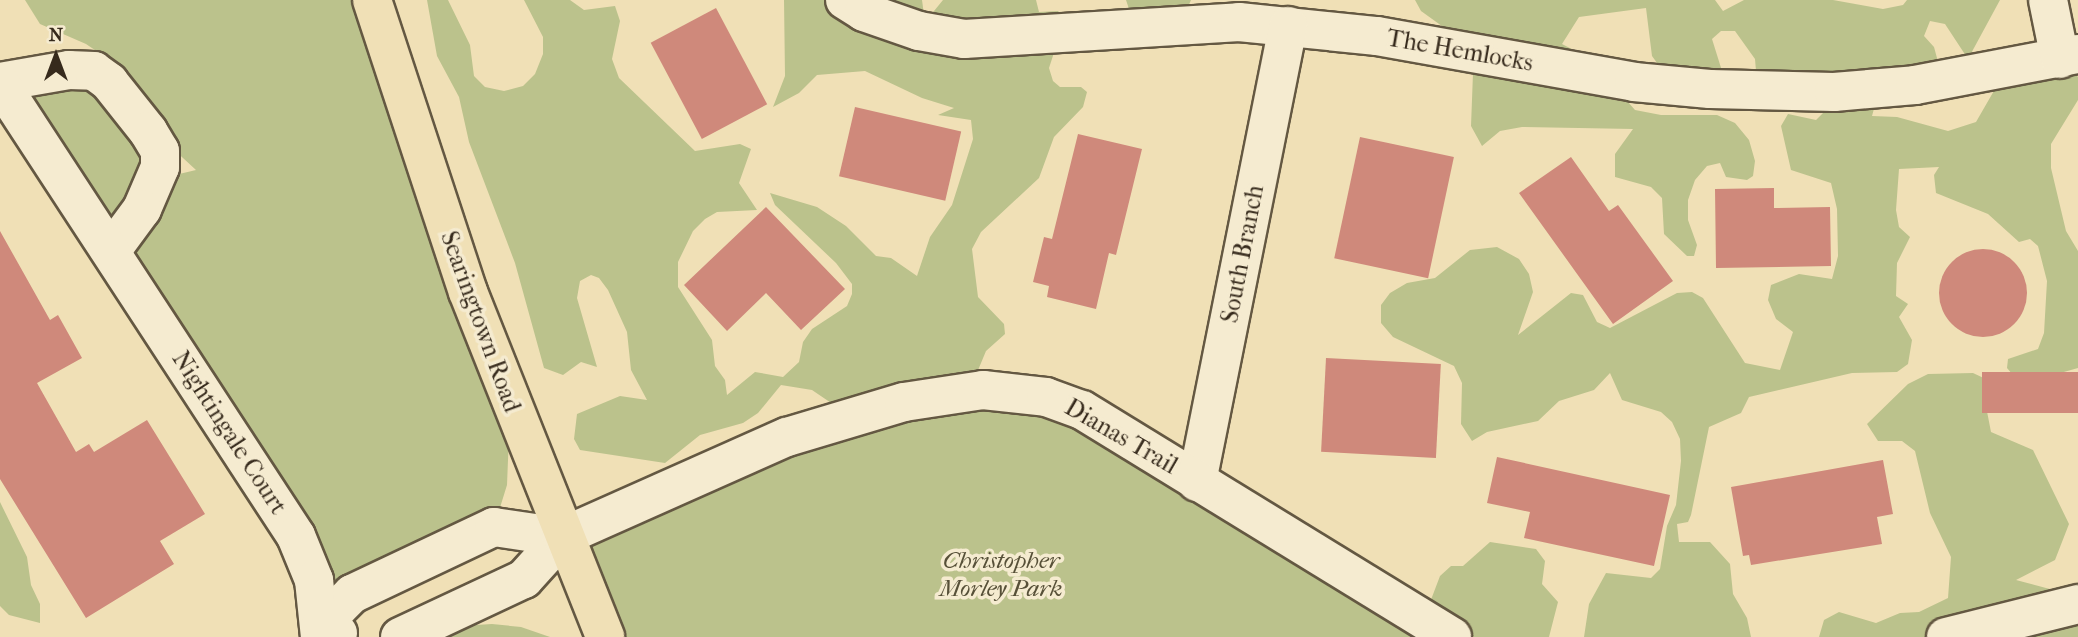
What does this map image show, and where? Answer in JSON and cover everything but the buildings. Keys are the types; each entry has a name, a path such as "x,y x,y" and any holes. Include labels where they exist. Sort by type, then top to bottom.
{"main road":[{"name":"Searingtown Road","path":"372,0 468,292 562,537 605,637"}],"street":[{"name":"The Hemlocks","path":"845,0 864,12 919,31 964,39 1203,23 1288,26 1377,36 1634,82 1710,89 1834,92 1915,85 2069,57"},
{"path":"2048,0 2069,57"},
{"name":"South Branch","path":"1197,482 1288,26"},
{"name":"Nightingale Court","path":"111,251 142,209 160,167 160,151 148,131 109,82 94,71 69,69 0,83 296,536 314,580 329,633"},
{"name":"Dianas Trail","path":"562,537 825,424 904,402 983,390 1046,397 1082,410 1452,637"},
{"path":"329,633 370,583 494,527 562,537"},
{"path":"400,637 524,579 562,537"},
{"path":"1946,637 2078,604"}],"green space":[{"path":"25,0 372,0 509,435 507,485 494,527 321,625 134,258 135,247 175,175 196,170 170,146 126,71 86,44 40,24"},
{"name":"Christopher Morley Park","path":"427,0 448,0 470,45 474,76 485,87 504,91 523,86 535,74 543,54 543,37 524,0 570,0 584,10 615,6 620,21 612,59 619,78 695,151 740,144 751,149 739,183 757,210 717,212 705,219 693,231 678,262 678,287 712,340 715,366 725,380 727,395 755,372 783,377 799,362 803,342 812,329 847,306 852,294 852,284 836,263 775,205 770,193 817,207 846,226 876,256 891,258 917,276 930,237 952,205 973,139 971,120 938,115 954,108 922,98 865,71 817,75 799,93 773,107 785,76 784,0 922,0 925,22 943,0 1036,0 1039,12 1058,11 1065,19 1049,68 1053,81 1060,87 1081,87 1087,92 1083,107 1054,137 1039,178 981,232 972,249 978,297 1004,324 1005,334 986,351 976,375 1429,605 1440,576 1451,566 1463,566 1490,542 1536,549 1545,561 1542,584 1558,602 1549,637 605,637 562,537 843,411 812,390 781,385 758,413 743,423 700,435 665,463 580,450 574,439 577,414 620,396 647,400 631,370 627,332 608,290 599,278 591,275 580,281 577,298 597,367 581,362 563,375 544,368 515,263 469,142 459,97 437,56"},
{"path":"1126,0 1191,0 1187,9 1161,19 1129,9"},
{"path":"1415,0 1715,0 1723,11 1744,0 1833,0 1883,9 1903,5 1907,0 2000,0 1968,59 1945,24 1930,21 1924,36 1934,47 1940,69 1875,105 1872,116 1897,117 1948,131 1976,122 1995,89 2068,66 2078,77 2078,100 2051,144 2051,168 2066,231 2078,251 2078,368 2046,377 2013,375 2007,368 2008,359 2038,349 2044,333 2047,281 2038,246 2030,239 2019,242 1988,214 1936,193 1934,175 1939,167 1899,169 1896,210 1899,227 1910,237 1897,263 1896,296 1908,304 1899,317 1912,340 1908,364 1897,372 1852,373 1749,397 1741,413 1709,427 1691,515 1688,522 1677,524 1679,542 1710,542 1730,564 1733,594 1747,618 1751,637 1584,637 1589,604 1606,573 1651,578 1660,569 1667,526 1676,505 1681,461 1680,439 1672,422 1661,412 1622,400 1610,373 1594,390 1559,401 1538,421 1487,432 1472,441 1461,424 1462,383 1454,366 1393,337 1381,323 1381,305 1390,293 1407,283 1435,278 1470,250 1497,247 1519,259 1529,274 1533,292 1518,335 1571,293 1583,295 1597,322 1610,328 1677,293 1692,292 1703,298 1745,363 1780,370 1793,332 1776,319 1768,300 1771,285 1799,274 1832,279 1838,256 1837,209 1831,183 1791,170 1781,126 1788,114 1816,120 1826,110 1756,71 1755,59 1735,31 1721,31 1712,39 1722,71 1673,85 1652,56 1646,8 1579,17 1562,44 1589,58 1635,110 1661,115 1717,115 1735,123 1749,140 1755,161 1753,176 1747,180 1726,177 1720,163 1707,166 1695,180 1688,200 1688,220 1697,245 1694,256 1687,256 1664,234 1662,198 1651,187 1615,177 1615,154 1633,129 1522,127 1500,131 1482,146 1471,126 1473,73 1468,55 1453,34 1421,11"},
{"path":"88,78 152,158 110,241 13,88"},
{"path":"1973,373 1990,381 1984,396 1991,432 2033,450 2069,524 2055,560 2016,580 2061,592 2078,603 2078,637 1819,637 1824,620 1839,612 1876,623 1900,613 1919,612 1948,598 1951,557 1930,513 1915,451 1902,441 1878,441 1867,424 1908,384 1928,374"},
{"path":"0,502 27,557 31,585 40,604 40,623 9,615 0,606"},
{"path":"492,624 521,627 550,637 424,637 460,626"}]}
